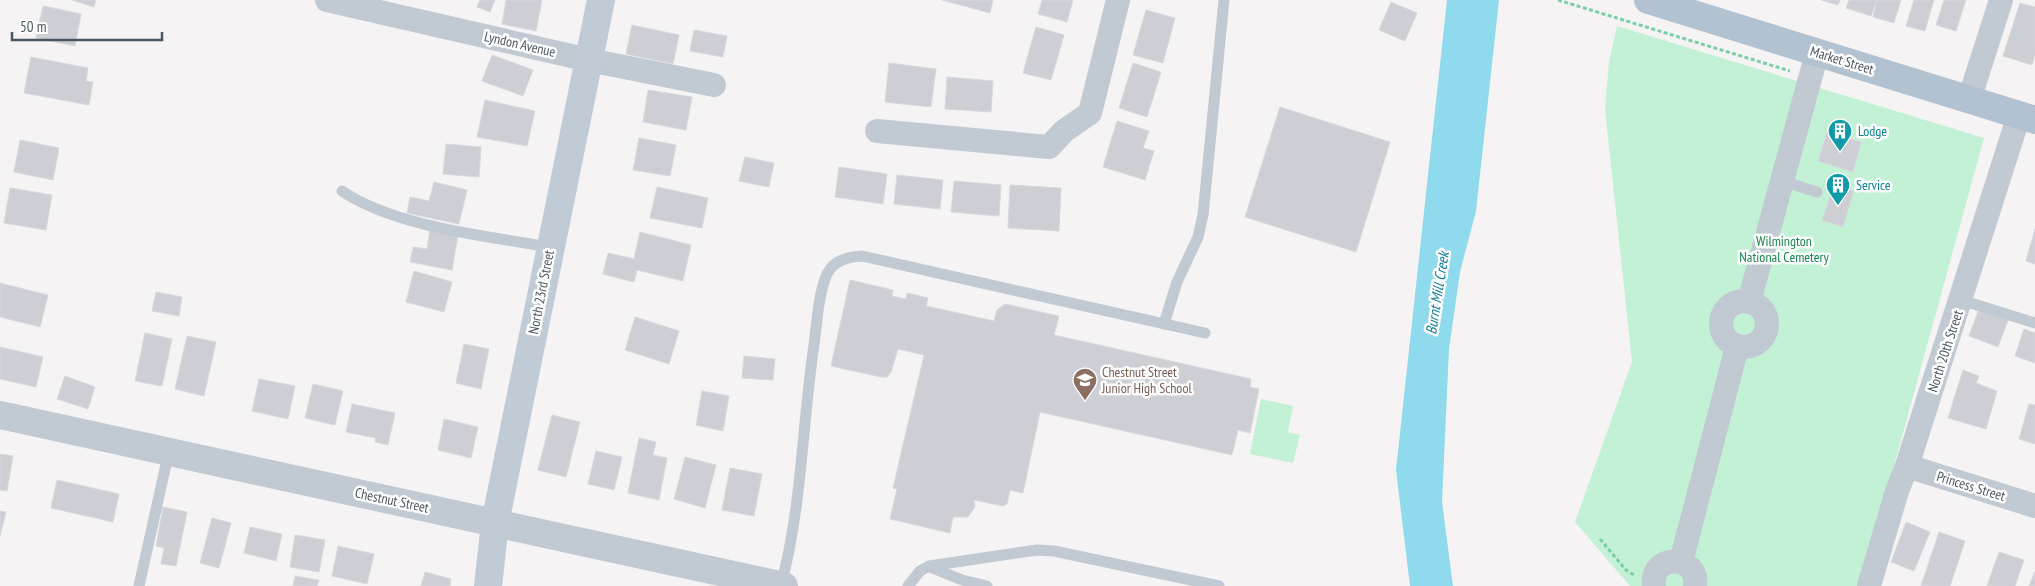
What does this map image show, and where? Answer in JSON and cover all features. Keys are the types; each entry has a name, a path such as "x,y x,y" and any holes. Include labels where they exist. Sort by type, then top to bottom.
{"main road":[{"name":"North 23rd Street","path":"488,586 495,523 601,0"},
{"name":"Market Street","path":"1648,0 2027,118"}],"street":[{"name":"Lyndon Avenue","path":"327,0 394,8 589,60 714,85"},
{"path":"877,132 1049,147 1064,131 1090,114 1118,0"},
{"path":"1968,100 2000,0"},
{"path":"1749,302 1817,53"},
{"name":"North 20th Street","path":"1869,586 1897,491 1908,466 1961,300 2027,118"},
{"path":"1749,302 1762,310 1767,323 1766,330 1758,343 1745,348 1738,347 1724,338 1720,322 1722,314 1734,303 1749,302"},
{"path":"1681,562 1738,347"},
{"name":"Chestnut Street","path":"0,415 783,586"},
{"name":"Princess Street","path":"1908,466 2035,506"},
{"path":"1654,584 1654,576 1661,565 1674,561 1681,562 1692,569 1695,575 1695,586"}],"lane":[{"path":"1164,324 1178,282 1198,237 1203,214 1224,0"},
{"path":"1782,181 1817,192"},
{"path":"342,191 364,204 433,226 550,247"},
{"path":"783,586 790,551 812,362 823,286 828,273 836,263 848,257 862,256 1205,333"},
{"path":"1961,300 2035,324"},
{"path":"139,586 169,451"},
{"path":"908,586 920,571 929,566 1037,550 1054,551 1219,586"},
{"path":"929,566 962,580 987,586"}],"path":[{"path":"1600,539 1626,570 1654,584"}],"green space":[{"name":"Wilmington National Cemetery","path":"1617,26 1984,138 1861,586 1630,586 1575,522 1632,362 1605,109 1609,62"},
{"path":"1261,399 1293,406 1288,432 1300,435 1293,463 1250,454"}],"water":[{"name":"Burnt Mill Creek","path":"1447,0 1499,0 1476,211 1460,272 1449,349 1442,502 1453,586 1410,586 1396,470"}],"building":[{"path":"72,0 96,0 94,7"},
{"path":"480,0 495,0 490,12 477,7"},
{"path":"506,0 542,0 536,31 502,24"},
{"path":"942,0 993,0 990,13"},
{"path":"1042,0 1073,0 1067,22 1038,14"},
{"path":"1821,0 1840,0 1838,5"},
{"path":"1849,0 1877,0 1871,16 1846,8"},
{"path":"1877,0 1901,0 1894,23 1873,17"},
{"path":"1914,0 1934,0 1925,31 1906,26"},
{"path":"1944,0 1966,0 1956,31 1936,25"},
{"path":"1391,2 1417,13 1405,41 1379,30"},
{"path":"2020,3 2035,7 2035,55 2032,65 2003,56"},
{"path":"43,6 81,14 75,46 36,38"},
{"path":"1146,10 1175,18 1163,63 1133,55"},
{"path":"632,25 679,35 673,64 626,54"},
{"path":"1036,27 1064,35 1051,80 1023,73"},
{"path":"694,30 727,36 723,57 690,51"},
{"path":"492,55 533,70 523,96 482,81"},
{"path":"31,57 88,68 86,81 93,82 89,105 24,93"},
{"path":"889,63 936,69 931,107 885,102"},
{"path":"1133,63 1161,72 1147,117 1119,108"},
{"path":"947,77 993,81 991,112 945,109"},
{"path":"648,90 692,97 686,130 643,122"},
{"path":"485,100 535,111 527,146 477,137"},
{"path":"1280,107 1390,142 1356,252 1245,217"},
{"path":"1117,121 1149,131 1143,148 1154,151 1145,180 1103,167"},
{"name":"Lodge","path":"1827,132 1861,142 1853,172 1818,161"},
{"path":"639,138 676,145 670,176 633,170"},
{"path":"20,140 59,148 53,180 14,172"},
{"path":"446,144 481,147 479,177 443,174"},
{"path":"745,157 774,163 769,187 739,181"},
{"path":"839,167 887,174 883,204 835,197"},
{"path":"897,175 943,180 940,209 894,204"},
{"path":"954,181 1001,185 999,216 951,212"},
{"path":"434,182 467,190 459,224 407,213 410,197 429,201"},
{"path":"1010,185 1061,188 1059,231 1008,228"},
{"name":"Service","path":"1834,185 1854,191 1843,227 1822,220"},
{"path":"657,187 708,198 702,228 650,218"},
{"path":"10,188 52,195 46,230 4,223"},
{"path":"2035,229 2035,264 2026,261"},
{"path":"430,230 458,235 452,270 410,262 413,247 427,249"},
{"path":"640,232 691,245 683,281 637,270 634,282 603,274 608,253 634,259"},
{"path":"414,271 452,282 444,312 406,302"},
{"name":"Chestnut Street Junior High School","path":"850,280 893,290 892,296 906,299 907,293 928,298 926,306 994,321 997,310 1005,304 1059,316 1054,335 1251,379 1250,387 1259,389 1250,433 1238,430 1232,455 1040,412 1023,493 1010,490 1007,504 1003,506 974,500 975,507 968,517 953,517 950,533 890,519 897,489 893,488 924,355 898,349 891,372 887,377 831,366"},
{"path":"0,283 48,295 40,327 0,317"},
{"path":"156,292 182,297 179,316 152,311"},
{"path":"1979,309 2008,320 1998,347 1969,336"},
{"path":"635,317 679,331 669,364 625,350"},
{"path":"2024,329 2035,333 2035,363 2015,356"},
{"path":"145,333 172,339 162,386 135,381"},
{"path":"187,336 216,342 204,396 175,389"},
{"path":"464,344 489,349 481,389 456,383"},
{"path":"0,347 43,357 36,387 0,379"},
{"path":"744,356 775,359 773,380 742,378"},
{"path":"1963,370 1979,376 1976,383 1997,391 1986,429 1948,418"},
{"path":"65,376 95,387 88,409 57,399"},
{"path":"259,379 295,386 288,419 252,411"},
{"path":"313,384 343,391 335,425 305,418"},
{"path":"702,391 729,396 723,431 696,425"},
{"path":"352,404 395,413 388,445 375,442 376,438 346,432"},
{"path":"2029,404 2035,405 2035,444 2019,439"},
{"path":"552,415 580,422 566,477 538,470"},
{"path":"444,419 478,427 471,458 438,450"},
{"path":"639,438 656,442 653,455 667,458 659,500 628,493"},
{"path":"596,451 622,457 614,490 588,484"},
{"path":"0,454 13,456 7,491 0,490"},
{"path":"685,457 716,465 705,508 674,499"},
{"path":"730,468 762,474 754,516 722,510"},
{"path":"57,480 119,494 113,522 51,508"},
{"path":"163,507 187,512 176,566 161,564 164,548 156,546"},
{"path":"0,511 6,512 0,536"},
{"path":"212,518 231,523 219,568 200,563"},
{"path":"1906,522 1930,532 1914,571 1891,562"},
{"path":"250,527 282,534 276,561 244,553"},
{"path":"1939,532 1965,541 1950,586 1921,586"},
{"path":"295,535 325,540 319,572 290,567"},
{"path":"338,546 374,554 367,584 332,576"},
{"path":"1999,552 2024,560 2015,586 1987,586"},
{"path":"2035,571 2035,586 2029,586"},
{"path":"425,572 451,579 450,586 421,586"},
{"path":"295,576 319,580 317,586 293,586"}],"place":[{"name":"Lodge","path":"1840,152"},
{"name":"Service","path":"1838,206"},
{"name":"Chestnut Street Junior High School","path":"1085,401"}]}
